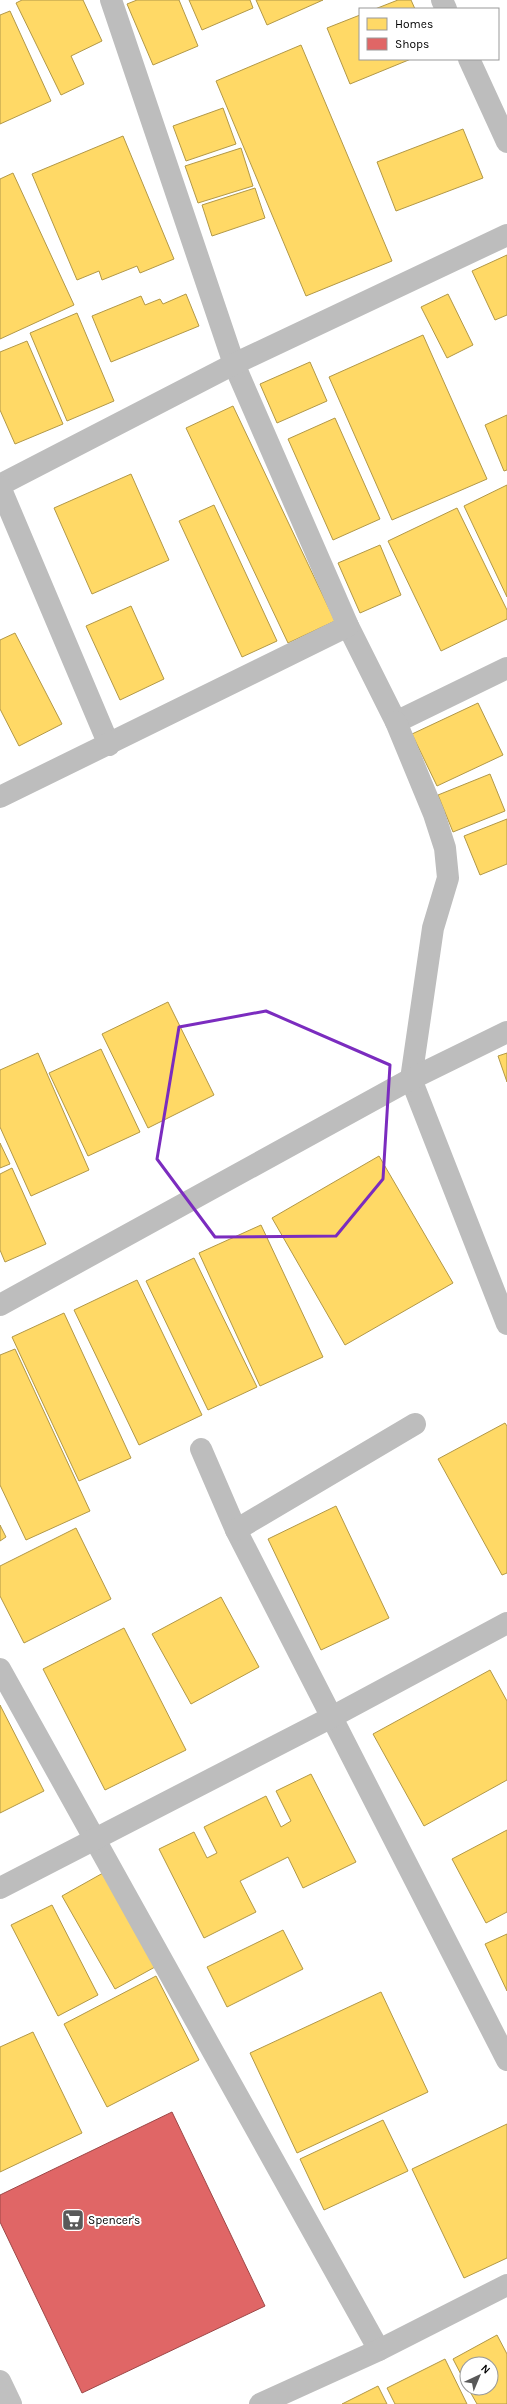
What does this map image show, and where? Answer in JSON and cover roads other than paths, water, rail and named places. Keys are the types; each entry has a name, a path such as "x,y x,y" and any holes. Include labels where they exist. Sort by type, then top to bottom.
{"street":[{"path":"110,0 234,364 348,626 396,722 437,821 446,848 448,878 433,928 411,1079 507,1324"},
{"path":"469,60 507,142"},
{"path":"109,745 0,486 234,364 507,235"},
{"path":"0,797 109,745 348,626"},
{"path":"396,722 507,668"},
{"path":"0,1305 411,1079 507,1032"},
{"path":"236,1530 415,1424"},
{"path":"201,1449 236,1530 330,1718 507,2060"},
{"path":"0,1888 330,1718 507,1623"},
{"path":"0,1669 93,1839 379,2350"},
{"path":"260,2404 379,2350 507,2285"},
{"path":"0,2381 11,2404"}],"place":[{"name":"Spencer's","path":"73,2220"}]}
